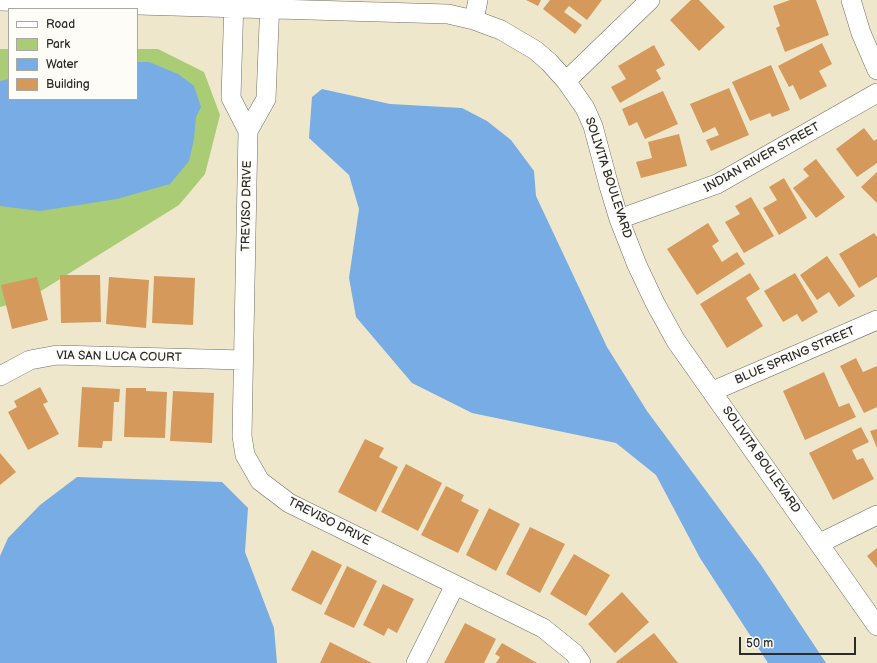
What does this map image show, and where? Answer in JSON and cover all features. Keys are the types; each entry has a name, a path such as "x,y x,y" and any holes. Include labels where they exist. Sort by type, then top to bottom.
{"street":[{"path":"474,20 478,0"},
{"path":"566,81 650,0"},
{"path":"851,0 861,33 877,70"},
{"name":"SOLIVITA BOULEVARD","path":"0,1 270,4 448,14 474,20 502,30 518,39 549,62 566,81 585,108 593,126 619,219 655,303 676,341 820,543 877,626"},
{"name":"TREVISO DRIVE","path":"234,4 231,98 248,131"},
{"name":"TREVISO DRIVE","path":"270,4 266,99 248,131 242,436 245,455 260,480 288,503 543,628 574,653 581,663"},
{"name":"INDIAN RIVER STREET","path":"619,219 717,184 877,93"},
{"name":"BLUE SPRING STREET","path":"713,392 877,320"},
{"name":"VIA SAN LUCA COURT","path":"0,376 30,360 57,355 243,360"},
{"path":"820,543 877,515"},
{"path":"416,663 455,585"}],"green space":[{"path":"0,49 8,49 8,100 138,100 138,49 158,49 204,72 220,115 205,174 179,205 28,299 0,307"}],"water":[{"path":"138,62 149,62 178,74 194,86 201,107 196,117 194,139 189,161 170,184 117,199 40,211 0,206 0,81 8,79 8,100 138,100"},
{"path":"322,89 390,104 462,108 487,121 511,140 534,171 536,196 607,347 647,411 761,565 826,663 768,663 700,558 656,475 616,443 472,413 412,383 356,317 349,278 359,209 349,175 309,138 312,97"},
{"path":"77,477 222,482 248,508 245,552 274,628 277,663 0,663 0,556 8,538 40,505"}],"building":[{"path":"526,0 541,0 538,6"},
{"path":"550,0 602,0 587,20 569,6 564,12 582,25 575,34 543,9"},
{"path":"691,0 699,0 725,27 699,51 670,20"},
{"path":"790,0 816,0 829,35 785,52 776,28 780,26 773,6"},
{"path":"822,43 832,64 819,71 827,86 800,100 793,85 789,87 778,66"},
{"path":"654,45 665,65 656,70 661,79 620,103 611,87 626,79 618,66"},
{"path":"771,65 790,110 772,117 770,113 750,121 732,82"},
{"path":"729,88 749,135 711,151 706,140 719,135 715,127 703,133 690,104"},
{"path":"663,91 678,124 645,139 637,122 629,126 622,109"},
{"path":"864,128 874,141 877,139 877,163 857,177 836,149"},
{"path":"679,134 687,166 641,178 636,162 652,158 648,142"},
{"path":"816,159 845,197 816,218 793,188 809,176 803,169"},
{"path":"877,172 877,203 861,187"},
{"path":"784,178 807,218 779,235 763,208 777,200 769,187"},
{"path":"751,197 774,236 744,253 725,222 740,214 735,206"},
{"path":"708,223 719,241 712,246 722,262 737,252 745,264 697,295 667,249"},
{"path":"874,233 877,237 877,277 859,288 839,254"},
{"path":"827,256 855,296 839,307 829,292 817,300 800,275"},
{"path":"750,273 760,289 746,298 763,326 727,348 700,304"},
{"path":"795,273 818,312 802,322 797,314 783,322 764,291"},
{"path":"60,275 100,275 101,322 61,323"},
{"path":"154,276 195,278 193,325 152,323"},
{"path":"37,277 48,320 12,329 1,285"},
{"path":"109,277 149,280 146,328 106,324"},
{"path":"856,358 863,372 877,366 877,407 864,413 840,366"},
{"path":"824,372 839,407 849,403 856,417 805,440 783,391"},
{"path":"40,387 48,402 43,404 59,434 28,450 8,412 17,407 14,401"},
{"path":"82,387 120,389 119,402 114,402 112,441 103,441 102,448 78,447"},
{"path":"126,388 146,388 146,391 167,392 165,438 124,437"},
{"path":"173,391 214,393 212,443 170,441"},
{"path":"861,427 869,442 852,450 857,460 863,458 874,479 833,500 809,453"},
{"path":"877,429 877,448 870,431"},
{"path":"365,439 384,448 379,457 398,467 376,512 338,492"},
{"path":"0,453 16,472 0,485"},
{"path":"406,464 442,483 418,531 381,512"},
{"path":"446,486 464,495 461,501 479,510 458,553 421,535"},
{"path":"489,508 520,524 496,571 466,555"},
{"path":"530,527 565,544 540,593 506,574"},
{"path":"877,548 877,568 867,556"},
{"path":"312,550 342,565 321,605 291,590"},
{"path":"574,554 610,575 586,616 550,594"},
{"path":"347,566 377,581 354,628 324,614"},
{"path":"383,584 414,599 397,633 388,628 384,636 363,625"},
{"path":"622,592 649,622 615,653 588,624"},
{"path":"465,623 496,639 484,663 444,663"},
{"path":"654,633 678,663 616,662"},
{"path":"330,642 372,663 320,663"},
{"path":"502,643 537,663 496,663 500,657 495,654"}]}
